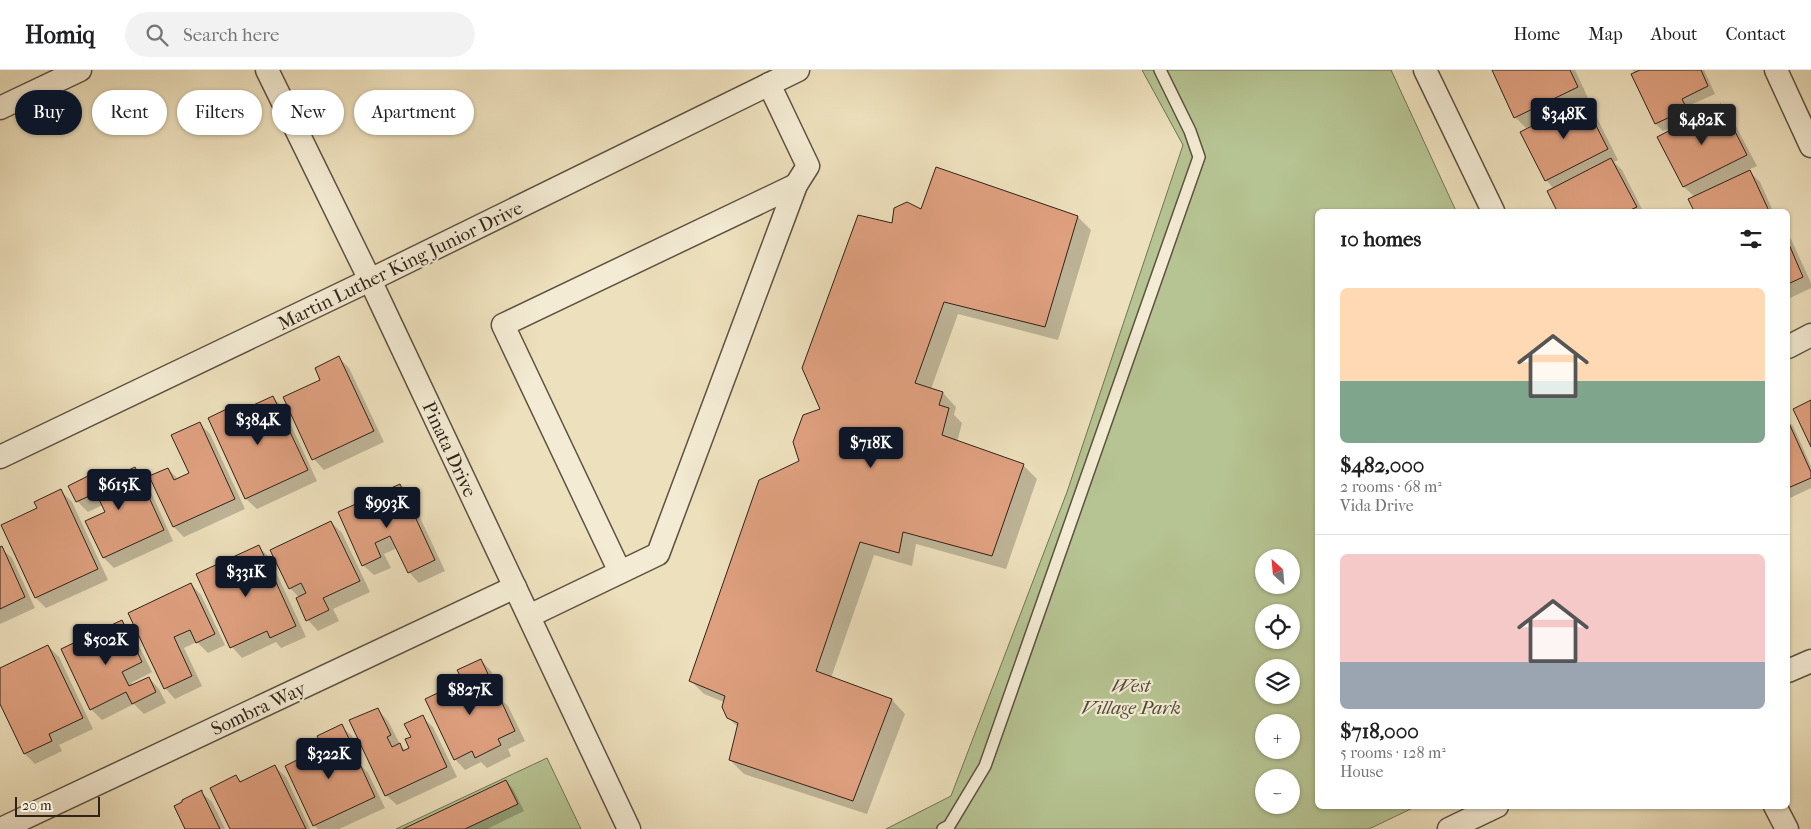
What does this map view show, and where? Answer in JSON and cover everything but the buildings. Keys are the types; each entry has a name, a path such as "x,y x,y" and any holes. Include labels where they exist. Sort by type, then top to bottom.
{"street":[{"path":"0,108 80,70"},
{"name":"Pinata Drive","path":"267,70 370,280 629,829"},
{"name":"Martin Luther King Junior Drive","path":"0,457 370,280 798,70"},
{"path":"1425,70 1492,209"},
{"path":"1776,70 1811,146"},
{"path":"529,616 658,554 796,185 808,166 769,84"},
{"path":"620,572 503,326 796,185"},
{"path":"1790,346 1811,335"},
{"name":"Sombra Way","path":"2,829 515,587"},
{"path":"1790,670 1811,660"},
{"path":"1448,829 1491,809"},
{"path":"1777,809 1787,829"}],"lane":[{"path":"943,829 949,826 985,766 1199,157 1190,131 1160,70"}],"green space":[{"name":"West Village Park","path":"1142,70 1391,70 1455,209 1315,209 1315,809 1411,809 1369,829 886,829 951,796 1067,492 1183,145"},
{"path":"547,758 581,829 396,829"}]}
